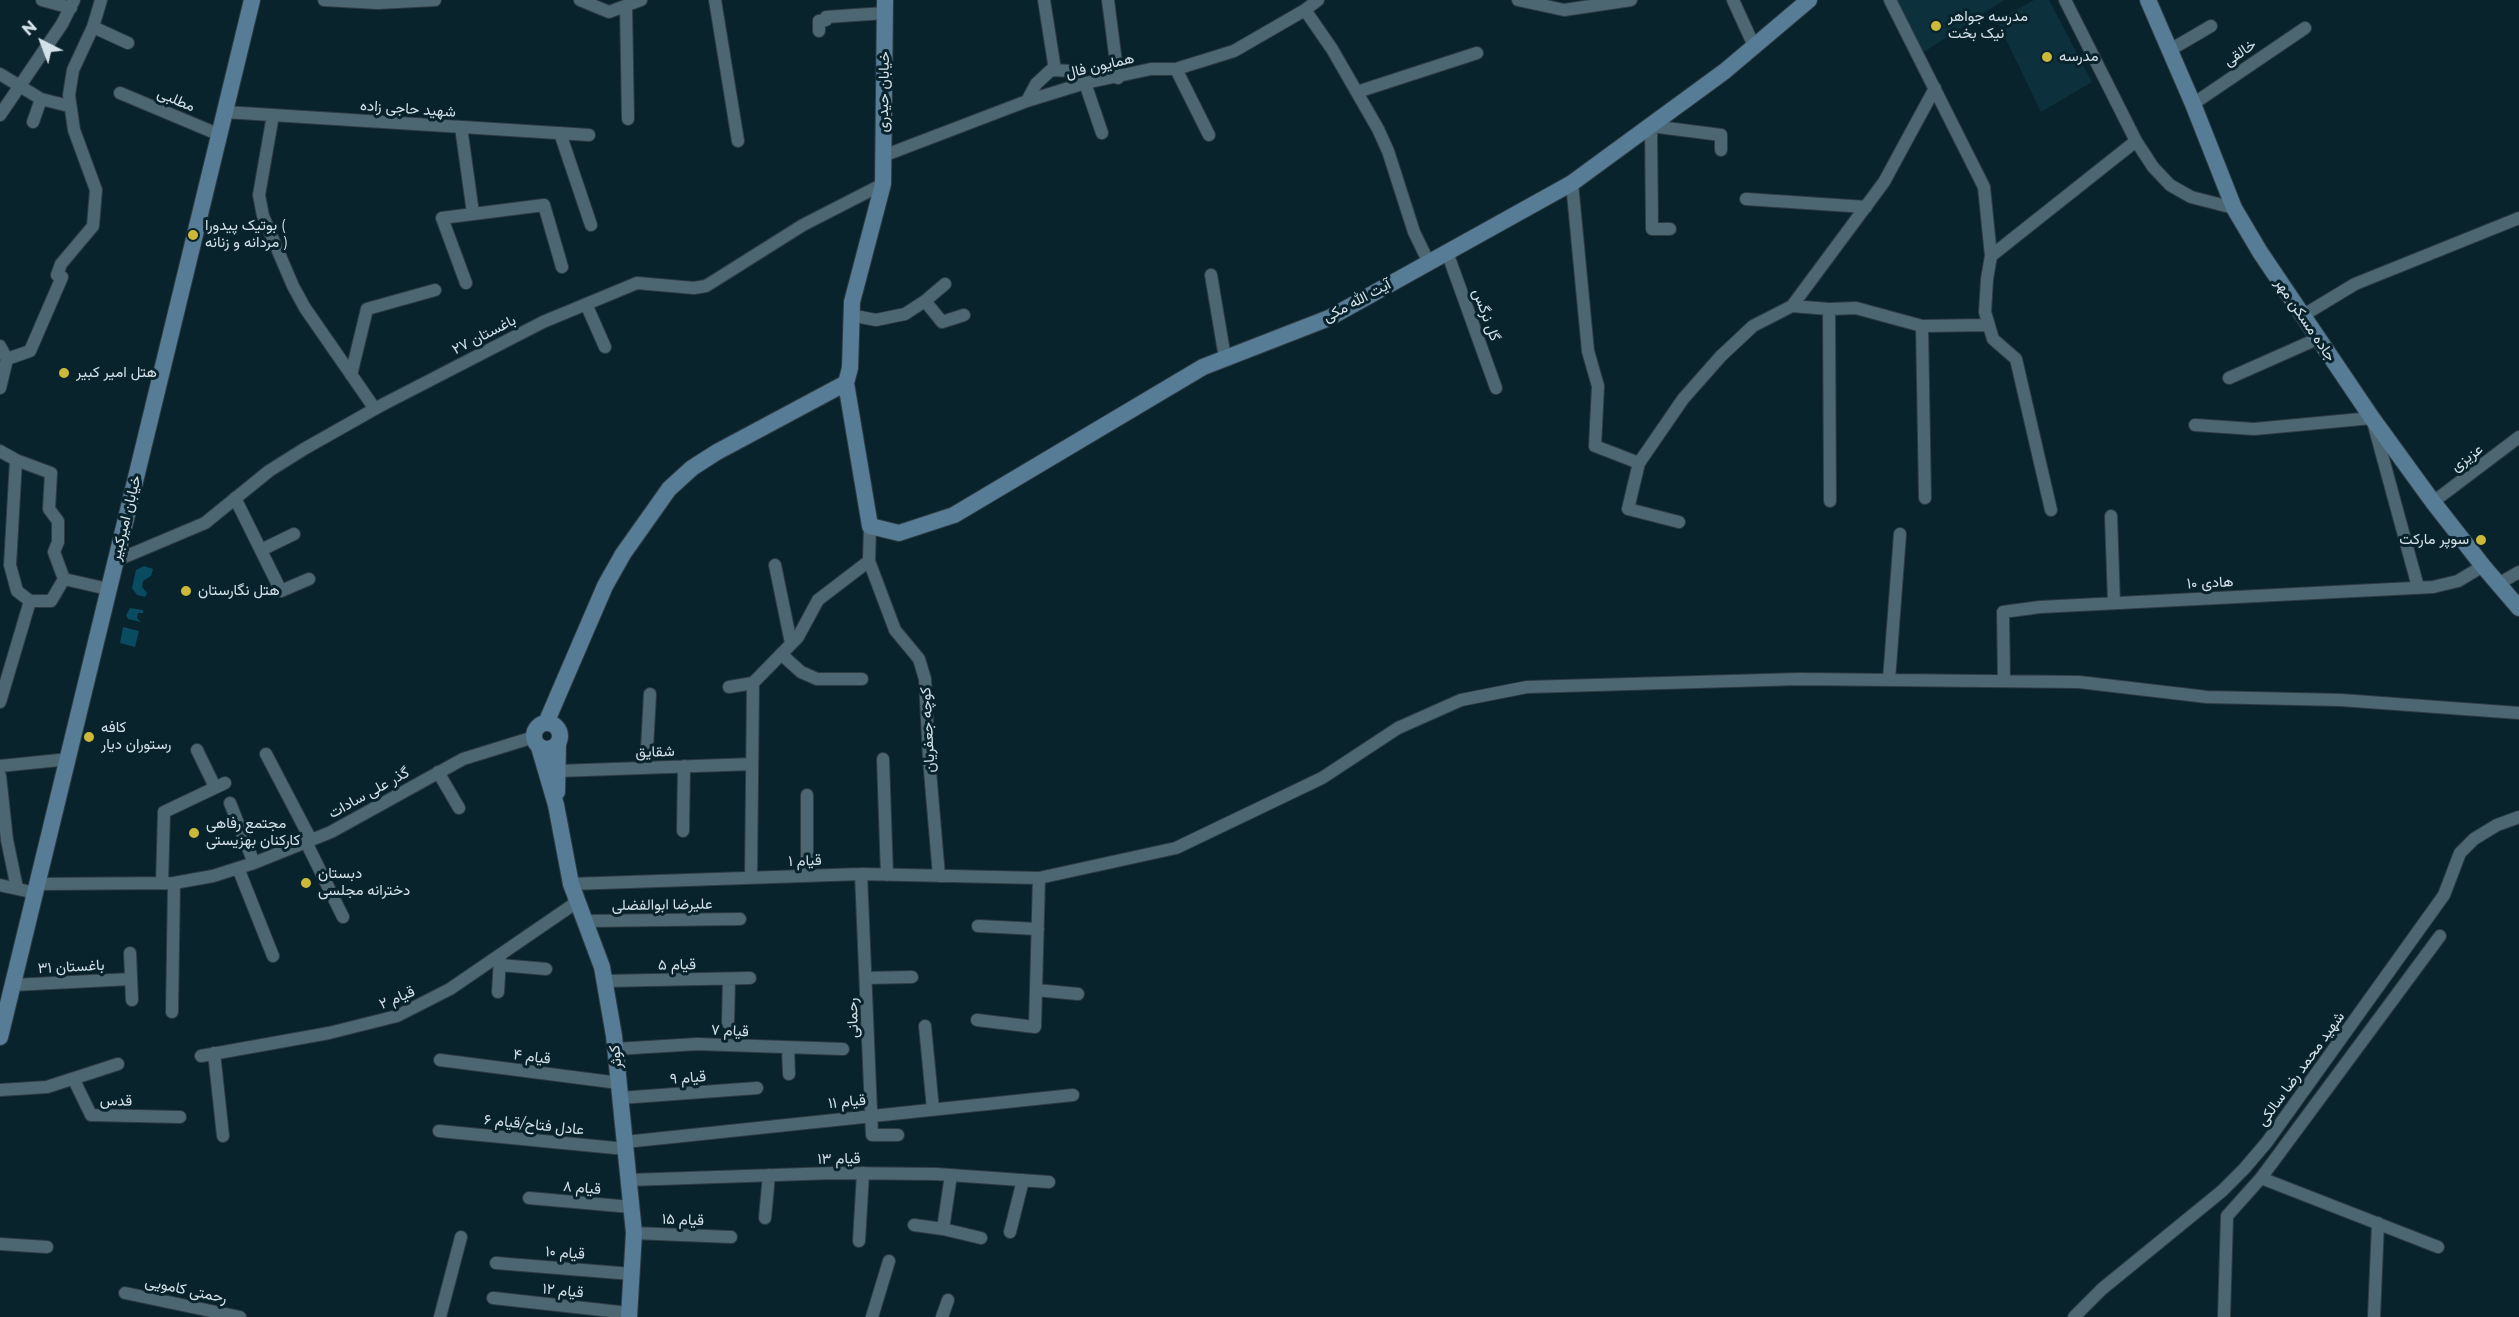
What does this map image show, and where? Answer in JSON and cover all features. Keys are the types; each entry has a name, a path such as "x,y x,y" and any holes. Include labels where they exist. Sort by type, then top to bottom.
{"main road":[{"name":"خیابان امیرکبیر","path":"0,1037 252,0"},
{"name":"آیت الله مکی","path":"870,526 899,533 954,515 1193,372 1329,318 1572,183 1725,71 1809,0"},
{"name":"جاده مسکن مهر","path":"2151,1 2234,208 2301,316 2372,418 2433,502 2519,608"},
{"name":"خیابان حیدری","path":"850,315 883,184 885,6"},
{"name":"کوچه جعفریان","path":"850,315 850,368 846,383 870,526"},
{"path":"546,723 599,598 617,562 676,482 717,452 842,388 846,383"},
{"path":"556,805 563,683"},
{"path":"556,805 536,742 540,725 546,723 555,726 559,739"},
{"path":"536,742 546,750 553,748 559,739"},
{"name":"کوثر","path":"556,805 572,884 604,981 616,1049 634,1233 629,1315"}],"street":[{"path":"0,115 72,4 42,0"},
{"path":"7,359 30,351 62,277 57,275 61,264 93,226 96,190 74,130 69,106 73,70 93,27 101,0"},
{"path":"324,0 435,0"},
{"path":"580,0 609,12 641,0"},
{"path":"715,0 738,141"},
{"path":"1044,0 1055,70"},
{"path":"1108,0 1118,78"},
{"name":"همایون فال","path":"883,156 1028,100 1085,83 1118,78 1151,69 1176,69 1234,51 1305,10 1318,0"},
{"path":"1518,0 1564,10 1631,0"},
{"path":"1733,0 1754,46"},
{"path":"1890,0 1984,187 1991,256 1986,279 1985,312 1993,339 2016,359 2051,510"},
{"path":"2065,0 2136,141 2153,167 2170,185 2191,197 2234,208"},
{"path":"626,6 628,119"},
{"path":"819,31 819,21 826,20 826,17 885,6"},
{"path":"1305,10 1332,49 1388,151 1414,232 1429,262"},
{"path":"2170,50 2211,26"},
{"path":"93,27 128,43"},
{"name":"خالقی","path":"2193,104 2305,28"},
{"path":"1357,92 1477,53"},
{"path":"1176,69 1209,135"},
{"path":"1028,100 1044,75 1055,70 1071,71 1085,83 1102,133"},
{"path":"0,74 41,99 69,106"},
{"path":"1679,522 1628,509 1639,463 1683,399 1721,356 1753,326 1792,306 1884,183 1935,88"},
{"name":"مطلبی","path":"120,93 220,135"},
{"path":"33,122 41,99"},
{"name":"شهید حاجی زاده","path":"225,112 589,135"},
{"path":"273,115 260,195 263,216 292,286 328,344 375,409"},
{"path":"1671,229 1652,229 1651,126 1721,135 1721,150"},
{"path":"461,127 473,213"},
{"path":"560,133 591,225"},
{"path":"1991,256 2136,141"},
{"path":"1572,183 1588,351 1598,387 1595,446 1639,463"},
{"name":"باغستان ۲۷","path":"115,561 206,523 269,471 375,409 543,322 638,283 694,288 706,286 803,225 883,184"},
{"path":"1746,200 1866,207"},
{"path":"466,283 442,218 544,205 562,267"},
{"path":"2301,316 2355,284 2519,218"},
{"name":"گل نرگس","path":"1447,252 1496,388"},
{"path":"1211,274 1225,358"},
{"path":"850,315 876,320 905,314 945,284"},
{"path":"351,375 367,309 435,290"},
{"path":"925,301 942,322 964,315"},
{"path":"586,304 605,347"},
{"path":"1792,306 1828,309 1856,308 1922,326 1989,325"},
{"path":"1828,309 1830,501"},
{"path":"1922,326 1925,498"},
{"path":"2229,378 2317,339"},
{"path":"0,346 7,359 0,387"},
{"path":"2195,425 2254,429 2372,418 2418,587"},
{"name":"عزیزی","path":"2433,502 2519,437"},
{"path":"0,451 16,460 51,473 49,509 64,525 54,552 64,579"},
{"path":"16,460 9,539 10,565 17,591 30,601 51,601 64,579"},
{"path":"235,498 281,591 309,579"},
{"path":"2110,516 2114,603"},
{"name":"کوچه جعفریان","path":"870,526 869,561 895,630 919,659 924,679 928,759 939,876"},
{"path":"261,550 294,534"},
{"path":"1889,680 1900,534"},
{"path":"729,687 753,683 798,636 818,600 869,561"},
{"path":"775,565 791,643"},
{"name":"هادی ۱۰","path":"2004,681 2003,612 2040,607 2433,587 2458,581 2483,566"},
{"path":"2498,584 2519,572"},
{"path":"64,579 108,590"},
{"path":"0,702 30,601"},
{"path":"781,654 801,672 817,679 862,679"},
{"name":"قیام ۱","path":"572,884 861,874 1039,878 1176,848 1322,778 1398,728 1461,700 1527,687 1799,678 2079,682 2207,697 2341,700 2519,713"},
{"path":"751,878 753,683"},
{"path":"646,766 650,693"},
{"name":"گذر علی سادات","path":"0,885 37,888 168,883 213,876 254,863 331,832 463,759 536,742"},
{"path":"172,1012 164,812 220,785 197,750"},
{"path":"266,754 343,917"},
{"path":"0,766 69,759"},
{"path":"884,759 887,875"},
{"name":"شقایق","path":"558,771 646,766 752,764"},
{"path":"683,831 684,766"},
{"path":"438,772 459,808"},
{"path":"0,776 6,840 17,888"},
{"path":"807,795 807,876"},
{"path":"230,803 254,863"},
{"name":"شهید محمد رضا سالکی","path":"2074,1317 2102,1289 2222,1191 2244,1169 2267,1142 2439,903 2460,853 2474,839 2519,817"},
{"path":"238,868 273,957"},
{"name":"رحمانی","path":"861,874 872,1135 898,1136"},
{"path":"977,1020 1035,1027 1039,878"},
{"name":"قیام ۲","path":"201,1056 329,1033 397,1016 500,960 577,902"},
{"name":"علیرضا ابوالفضلی","path":"585,921 740,919"},
{"path":"978,926 1038,929"},
{"path":"2224,1317 2227,1216 2261,1178 2440,936"},
{"path":"130,952 132,1000"},
{"path":"498,993 500,960 546,969"},
{"path":"866,978 912,977"},
{"name":"قیام ۵","path":"604,981 750,978"},
{"name":"باغستان ۳۱","path":"13,985 131,979"},
{"path":"728,1023 729,979"},
{"path":"1036,990 1078,994"},
{"path":"925,1026 933,1108"},
{"name":"قیام ۷","path":"616,1049 697,1044 843,1049"},
{"path":"788,1048 789,1074"},
{"path":"214,1053 223,1136"},
{"name":"قیام ۴","path":"440,1060 620,1091"},
{"path":"0,1090 34,1089 74,1080 118,1064"},
{"name":"قدس","path":"74,1080 90,1115 180,1117"},
{"name":"قیام ۹","path":"620,1091 757,1088"},
{"name":"قیام ۱۱","path":"625,1145 872,1114 1073,1095"},
{"name":"عادل فتاح/قیام ۶","path":"439,1131 625,1145"},
{"path":"858,1241 863,1173"},
{"name":"قیام ۱۳","path":"629,1180 863,1173 951,1175 1049,1182"},
{"path":"765,1218 769,1175"},
{"path":"943,1228 951,1175"},
{"path":"2261,1178 2438,1247"},
{"path":"1010,1232 1023,1180"},
{"name":"قیام ۸","path":"529,1198 632,1207"},
{"path":"2374,1317 2378,1223"},
{"path":"914,1225 943,1228 981,1238"},
{"name":"قیام ۱۵","path":"634,1233 731,1237"},
{"path":"440,1317 461,1237"},
{"path":"0,1244 47,1247"},
{"path":"872,1317 889,1261"},
{"name":"قیام ۱۰","path":"496,1263 632,1274"},
{"name":"رحمتی کامویی","path":"125,1293 240,1317"},
{"name":"قیام ۱۲","path":"493,1298 629,1315"},
{"path":"942,1317 948,1300"}],"shaded area":[{"name":"مدرسه جواهر نیک بخت","path":"1893,0 2004,0 1924,52"},
{"path":"2034,0 2049,0 2092,82 2041,112 1997,21"},
{"path":"144,566 153,569 151,576 143,581 142,587 147,593 145,597 137,595 132,588 136,570"},
{"path":"130,608 143,610 143,613 138,613 137,618 141,622 128,619 126,615"},
{"path":"123,627 139,631 135,647 120,643"}],"place":[{"name":"مدرسه جواهر نیک بخت","path":"1936,26"},
{"name":"مدرسه","path":"2047,57"},
{"name":"بوتیک پیدورا ( مردانه و زنانه )","path":"193,235"},
{"name":"هتل امیر کبیر","path":"64,373"},
{"name":"سوپر مارکت","path":"2481,540"},
{"name":"هتل نگارستان","path":"186,591"},
{"name":"کافه رستوران دیار","path":"89,737"},
{"name":"مجتمع رفاهی کارکنان بهزیستی","path":"194,833"},
{"name":"دبستان دخترانه مجلسی","path":"306,883"}]}
